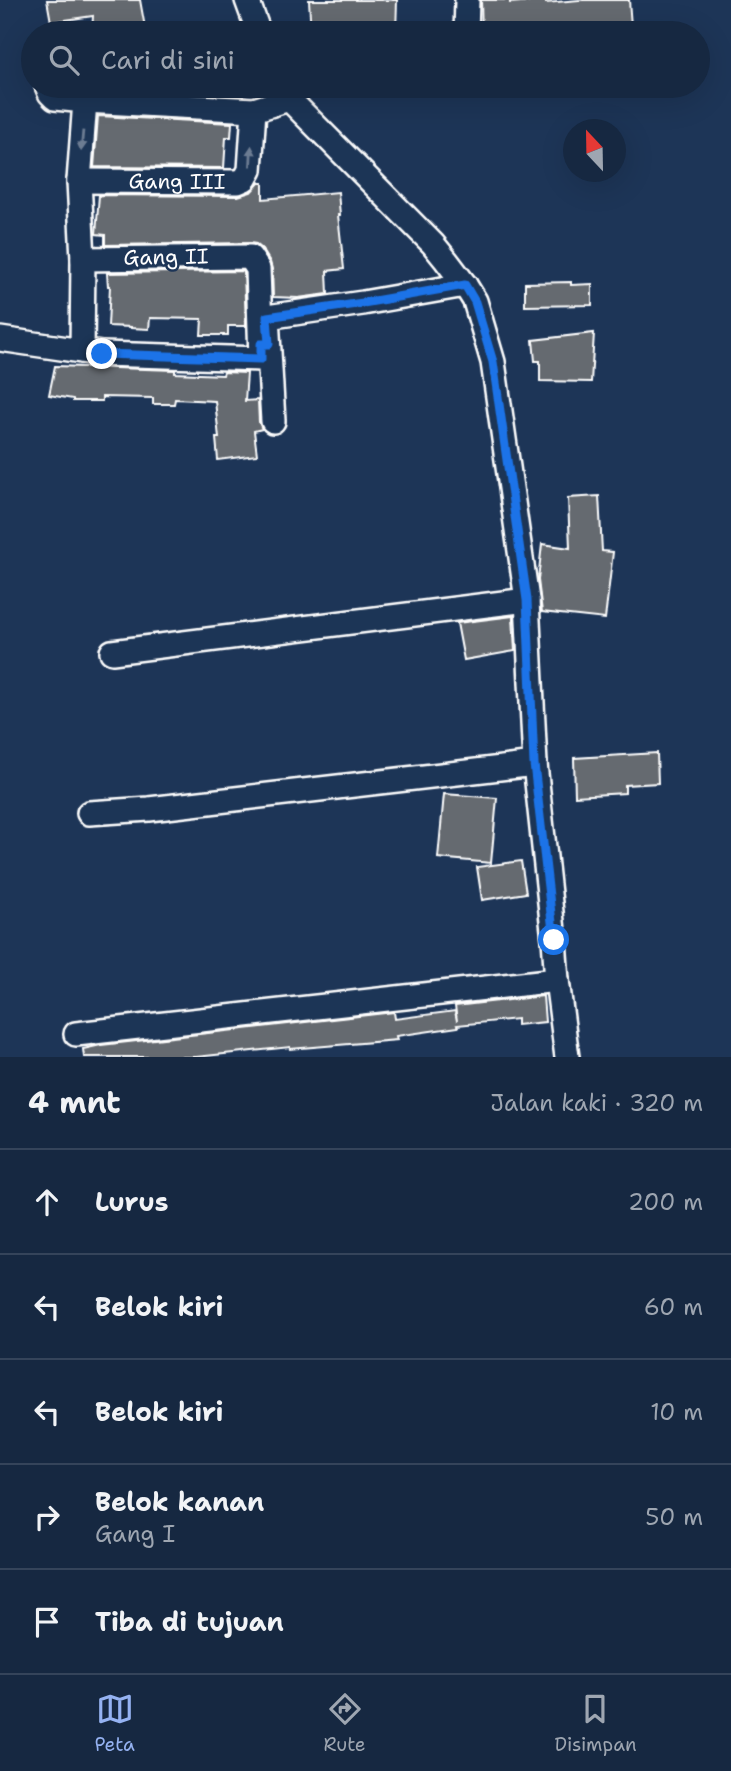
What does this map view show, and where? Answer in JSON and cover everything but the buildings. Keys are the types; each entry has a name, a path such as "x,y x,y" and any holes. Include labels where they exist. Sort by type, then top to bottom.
{"street":[{"path":"247,0 255,21"},
{"path":"466,21 467,0"},
{"path":"55,98 254,110 275,98"},
{"path":"291,98 433,244 465,285 475,302 493,362 527,600 534,764 556,980 567,1057"},
{"path":"82,351 83,258 79,181 85,101"},
{"name":"Gang III","path":"79,181 238,182 245,178 250,170 254,110"},
{"name":"Gang II","path":"83,258 250,257 258,269 264,349"},
{"path":"273,421 264,349 267,317 465,285"},
{"path":"0,340 102,354 264,349"},
{"path":"112,652 527,600"},
{"path":"89,813 534,764"},
{"path":"76,1034 556,980"}],"route":[{"path":"102,354 261,359 261,344 269,344 267,317 465,285 475,302 493,362 527,600 534,764 554,940"}]}
